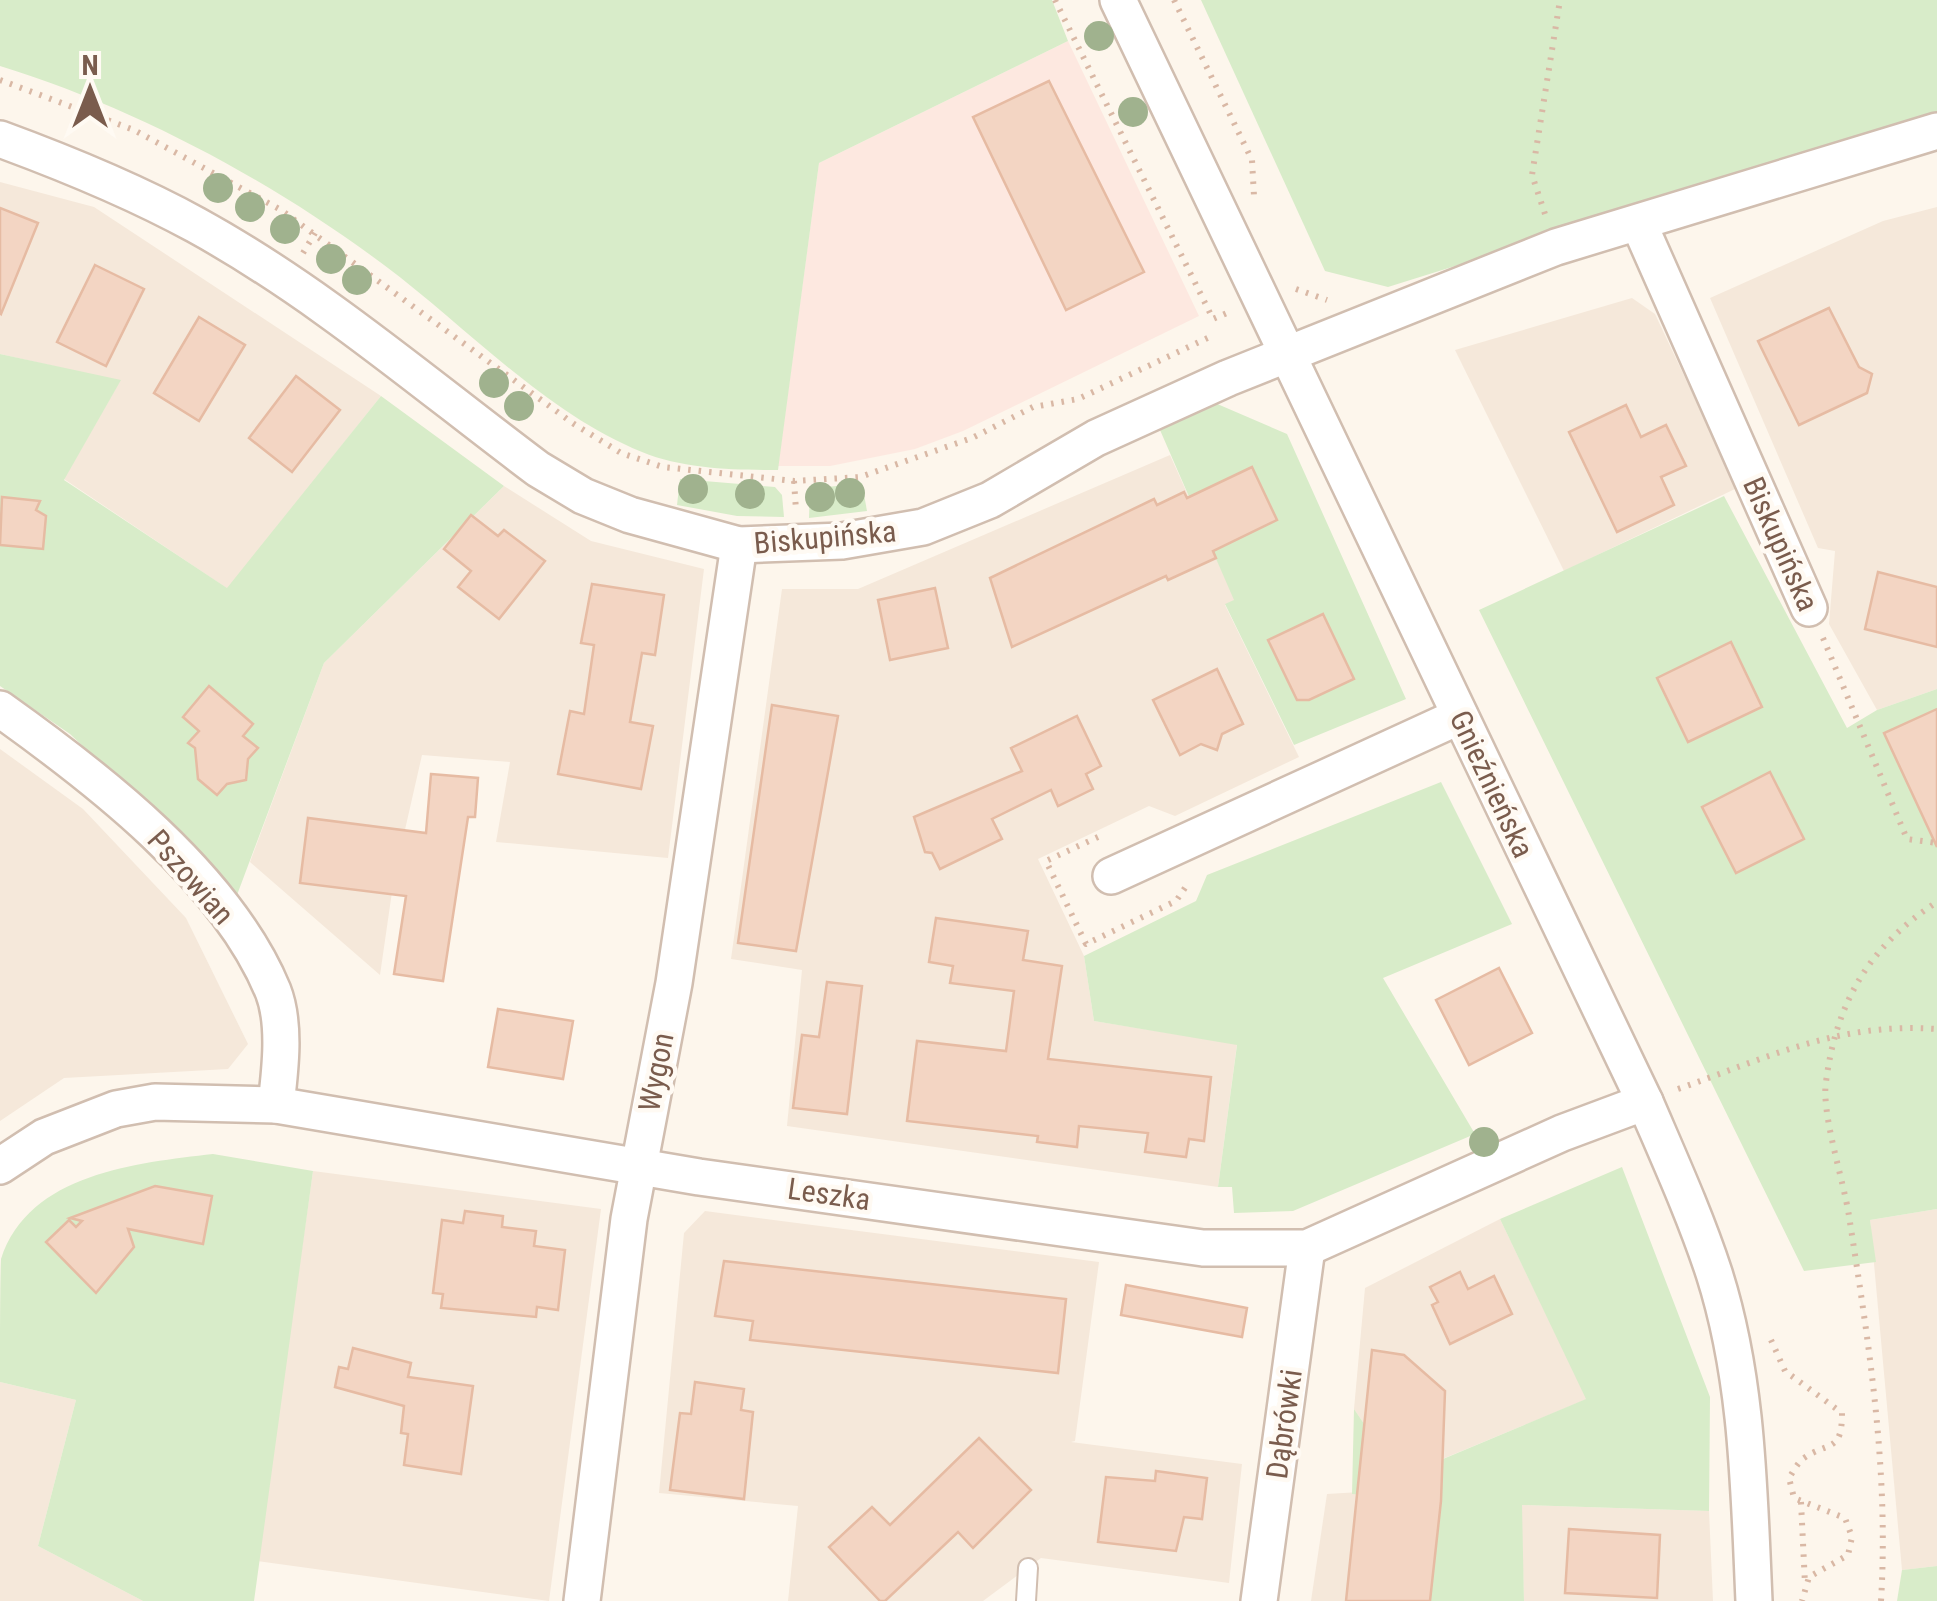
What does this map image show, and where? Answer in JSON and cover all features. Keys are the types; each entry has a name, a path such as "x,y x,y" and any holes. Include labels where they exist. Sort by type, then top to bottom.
{"street":[{"name":"Gnieźnieńska","path":"1118,0 1645,1102 1698,1227 1726,1326 1748,1440 1754,1601"},
{"name":"Biskupińska","path":"0,139 100,176 213,235 286,281 538,469 583,496 630,515 739,545 842,541 923,527 990,500 1096,438 1286,355 1556,247 1937,132"},
{"name":"Biskupińska","path":"1639,224 1810,608"},
{"name":"Wygon","path":"582,1601 638,1165 674,983 739,545"},
{"name":"Pszowian","path":"0,708 104,783 186,866 248,944 274,994 280,1050 276,1105"},
{"path":"1111,876 1460,716"},
{"name":"Leszka","path":"0,1166 44,1137 116,1109 155,1102 276,1105 638,1165 1203,1248 1308,1248 1562,1133 1645,1102"},
{"name":"Dąbrówki","path":"1260,1601 1308,1248"}],"lane":[{"path":"1026,1601 1028,1568"}],"path":[{"path":"1055,0 1214,319 1215,351"},
{"path":"1174,0 1252,160 1254,199 1260,214"},
{"path":"1556,247 1532,176 1560,0"},
{"path":"0,80 134,130 281,210 495,369 622,453 663,467 794,481 860,477 919,458 1033,407 1078,399 1214,335"},
{"path":"1285,286 1341,306"},
{"path":"1214,319 1233,310"},
{"path":"794,481 797,518"},
{"name":"Biskupińska","path":"1810,608 1907,840 1937,843"},
{"path":"1881,1601 1886,1521 1879,1416 1824,1088 1844,1003 1864,968 1937,902"},
{"path":"1645,1102 1835,1033 1890,1026 1937,1029"},
{"path":"1801,1501 1805,1588"}],"shaded area":[{"path":"1068,41 1199,316 963,431 915,449 830,466 778,466 819,163"},
{"path":"0,182 94,207 381,396 228,589 64,479 120,381 0,354"},
{"path":"1937,207 1937,689 1877,710 1829,624 1835,551 1818,548 1710,298 1883,221"},
{"path":"1632,298 1655,314 1737,488 1564,571 1455,350"},
{"path":"1170,455 1235,600 1225,605 1299,757 1175,816 1149,806 1038,859 1084,956 1094,1021 1237,1044 1218,1187 787,1126 802,970 731,959 782,589 858,589"},
{"path":"504,486 591,541 704,569 668,858 496,842 510,762 422,755 394,878 380,975 250,862 324,663"},
{"path":"0,749 83,809 186,918 248,1044 228,1069 64,1078 0,1121"},
{"path":"313,1171 601,1209 549,1601 257,1561"},
{"path":"1937,1209 1937,1566 1902,1570 1870,1220"},
{"path":"705,1211 1099,1262 1075,1441 1071,1442 1242,1464 1229,1583 1041,1558 983,1601 788,1601 798,1506 659,1493 684,1233"},
{"path":"1500,1219 1587,1399 1399,1477 1354,1409 1365,1288"},
{"path":"0,1382 76,1400 38,1546 143,1601 0,1601"},
{"path":"1360,1492 1441,1501 1430,1601 1311,1601 1327,1494"},
{"path":"1521,1505 1709,1511 1713,1601 1524,1601"}],"green space":[{"path":"0,0 1052,0 1068,41 819,163 778,470 744,470 674,462 606,435 540,392 384,265 295,204 151,125 0,66"},
{"path":"1201,0 1937,0 1937,115 1388,287 1325,271"},
{"path":"0,354 121,380 64,480 227,588 381,396 504,486 324,663 231,911 199,856 70,734 0,686"},
{"path":"1215,403 1287,434 1406,699 1294,745 1225,604 1234,600 1160,430"},
{"path":"680,479 775,487 782,495 784,517 737,516 677,505"},
{"path":"862,483 867,511 809,518 810,489"},
{"path":"1724,496 1847,728 1877,710 1937,689 1937,1209 1870,1220 1876,1262 1804,1271 1479,610"},
{"path":"1441,782 1512,924 1383,978 1475,1134 1293,1211 1234,1213 1232,1187 1218,1187 1237,1045 1094,1021 1084,956 1196,901 1207,875"},
{"path":"213,1154 313,1171 254,1601 143,1601 38,1546 76,1400 0,1382 1,1259 15,1230 35,1208 60,1190 120,1169"},
{"path":"1622,1167 1710,1397 1709,1511 1522,1505 1524,1601 1430,1601 1441,1501 1352,1494 1354,1409 1400,1477 1586,1399 1500,1219"},
{"path":"1937,1566 1937,1601 1897,1601 1902,1570"}],"building":[{"path":"1049,81 1144,272 1066,310 973,117"},
{"path":"0,208 38,223 1,314 0,313"},
{"path":"95,265 144,289 106,366 57,342"},
{"path":"1829,308 1859,367 1872,374 1867,393 1799,425 1758,341"},
{"path":"199,317 245,345 199,421 154,393"},
{"path":"296,376 340,410 292,472 249,438"},
{"path":"1626,405 1641,437 1666,425 1686,466 1661,477 1674,505 1617,532 1569,432"},
{"path":"1252,467 1277,520 1213,551 1216,558 1168,580 1166,576 1012,647 990,578 1154,499 1157,505 1184,492 1187,498"},
{"path":"2,497 40,501 36,510 46,516 43,549 0,545"},
{"path":"471,515 498,536 504,530 545,561 499,619 458,587 471,571 444,549"},
{"path":"1878,572 1937,587 1937,647 1865,629"},
{"path":"592,584 664,595 655,655 642,653 630,722 653,726 641,789 558,774 570,711 584,714 594,645 581,643"},
{"path":"935,588 948,648 890,660 878,600"},
{"path":"1323,614 1354,679 1309,700 1297,700 1268,640"},
{"path":"1731,642 1762,707 1688,742 1657,678"},
{"path":"1217,669 1243,724 1222,734 1217,750 1201,744 1180,755 1153,700"},
{"path":"209,686 253,724 243,736 258,748 248,759 246,780 227,784 217,795 198,779 195,748 188,743 199,731 183,717"},
{"path":"772,705 838,716 796,951 738,943"},
{"path":"1937,709 1937,847 1884,733"},
{"path":"1077,716 1101,766 1086,774 1093,789 1058,806 1051,790 992,819 1002,839 940,869 932,853 925,852 914,817 1022,771 1011,748"},
{"path":"1770,772 1804,839 1736,873 1702,807"},
{"path":"431,774 478,778 475,817 468,817 443,981 394,974 406,896 300,883 308,818 426,833"},
{"path":"936,918 1028,931 1023,960 1062,966 1048,1059 1211,1077 1204,1141 1189,1139 1186,1157 1145,1152 1148,1133 1079,1126 1077,1147 1037,1142 1038,1136 907,1121 917,1041 1006,1051 1014,991 950,983 953,966 929,962"},
{"path":"1499,968 1532,1033 1469,1065 1436,1000"},
{"path":"827,982 862,986 847,1114 793,1108 802,1035 819,1037"},
{"path":"498,1009 573,1021 563,1079 488,1067"},
{"path":"155,1186 212,1196 203,1244 128,1229 134,1247 96,1293 46,1242 69,1220 76,1227 82,1221 70,1218"},
{"path":"465,1211 503,1216 502,1227 536,1231 534,1246 565,1250 558,1310 537,1307 536,1317 441,1308 443,1294 433,1293 442,1220 463,1223"},
{"path":"724,1261 1066,1299 1058,1373 750,1340 753,1321 715,1316"},
{"path":"1460,1272 1468,1289 1494,1276 1512,1314 1450,1344 1432,1305 1438,1302 1430,1287"},
{"path":"1126,1285 1247,1308 1242,1337 1121,1315"},
{"path":"353,1348 411,1363 408,1377 473,1386 461,1474 404,1465 408,1434 401,1433 404,1406 335,1387 339,1367 348,1369"},
{"path":"1372,1350 1404,1355 1445,1391 1441,1501 1430,1601 1346,1601"},
{"path":"695,1382 744,1389 741,1410 753,1412 744,1499 670,1490 680,1413 691,1414"},
{"path":"979,1438 1031,1490 973,1548 958,1532 885,1601 880,1601 829,1547 872,1507 890,1525"},
{"path":"1156,1471 1207,1478 1202,1519 1184,1517 1176,1551 1098,1542 1106,1477 1155,1481"},
{"path":"1569,1529 1660,1535 1657,1598 1565,1593"}]}
